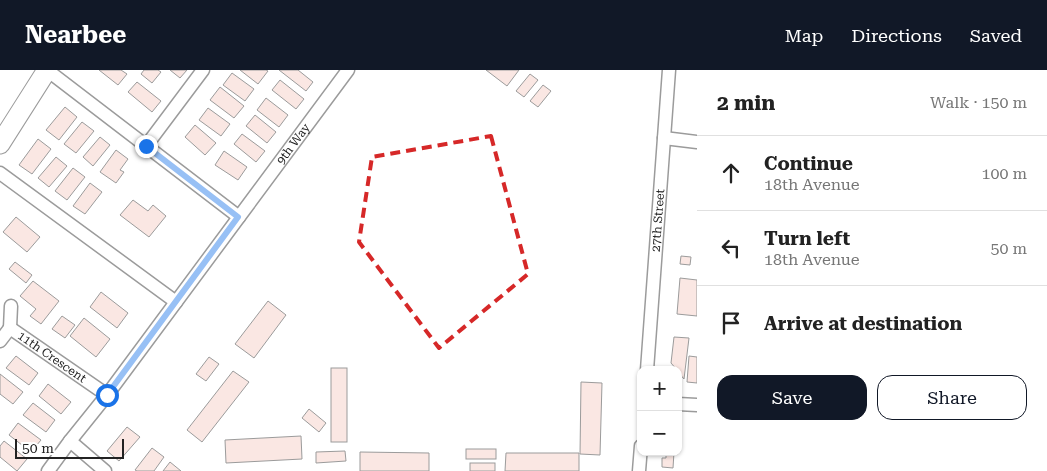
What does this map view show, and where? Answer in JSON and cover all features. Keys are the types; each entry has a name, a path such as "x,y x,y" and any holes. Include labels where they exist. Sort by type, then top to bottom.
{"street":[{"path":"0,144 47,70 238,217"},
{"path":"146,146 203,70"},
{"name":"9th Way","path":"48,471 107,395 348,70"},
{"name":"27th Street","path":"647,366 669,70"},
{"path":"664,138 697,142"},
{"path":"0,173 176,302"},
{"path":"10,328 11,306"},
{"name":"11th Crescent","path":"0,341 10,328 107,395"},
{"path":"682,404 697,405"},
{"path":"70,441 105,471"},
{"path":"639,471 640,456"}],"highlighted area":[{"path":"491,136 528,274 439,348 359,242 372,157"}],"building":[{"path":"99,70 121,70 127,74 118,85"},
{"path":"144,70 158,70 161,72 152,83 141,74"},
{"path":"170,70 187,70 180,78"},
{"path":"240,70 266,70 268,71 258,84"},
{"path":"279,70 298,70 313,82 306,91"},
{"path":"486,70 519,70 507,86"},
{"path":"232,73 254,89 245,101 223,85"},
{"path":"530,74 538,80 524,97 516,91"},
{"path":"280,80 304,99 296,109 272,90"},
{"path":"137,82 161,101 152,112 128,92"},
{"path":"543,85 551,91 538,107 530,101"},
{"path":"220,87 244,106 234,118 210,100"},
{"path":"266,98 288,115 279,127 257,110"},
{"path":"65,107 77,117 59,140 46,130"},
{"path":"208,108 230,124 221,136 199,120"},
{"path":"255,115 276,132 267,143 246,126"},
{"path":"82,122 94,131 76,153 64,144"},
{"path":"195,125 216,143 205,155 185,137"},
{"path":"242,134 265,151 256,162 234,144"},
{"path":"100,137 110,145 93,166 83,157"},
{"path":"38,139 51,149 32,174 19,165"},
{"path":"116,150 128,159 120,170 124,172 116,183 100,172"},
{"path":"224,151 247,167 238,180 215,165"},
{"path":"56,157 67,166 49,187 38,178"},
{"path":"73,168 85,177 67,200 55,191"},
{"path":"90,183 102,192 85,214 73,206"},
{"path":"133,200 148,211 153,205 166,216 149,237 120,215"},
{"path":"16,217 40,237 27,252 3,232"},
{"path":"681,256 691,257 690,265 680,264"},
{"path":"15,262 32,275 26,283 9,269"},
{"path":"680,278 697,280 697,316 677,314"},
{"path":"33,281 59,301 41,324 30,316 36,309 20,296"},
{"path":"101,292 128,313 117,328 90,307"},
{"path":"268,301 286,315 254,358 235,344"},
{"path":"62,316 75,325 65,338 52,329"},
{"path":"84,318 110,339 96,357 70,336"},
{"path":"674,337 689,338 684,379 682,377 682,366 674,366 671,363"},
{"path":"16,356 38,373 29,385 6,368"},
{"path":"689,356 697,357 697,383 687,382"},
{"path":"209,357 219,364 206,381 196,374"},
{"path":"331,368 347,368 347,442 331,442"},
{"path":"233,371 249,382 202,442 187,430"},
{"path":"0,374 23,392 13,404 0,394"},
{"path":"581,382 602,383 600,455 580,454"},
{"path":"48,384 71,402 61,414 39,396"},
{"path":"33,403 55,420 46,432 23,415"},
{"path":"309,409 326,423 319,432 302,418"},
{"path":"18,423 41,440 31,452 9,435"},
{"path":"127,427 140,437 119,461 107,451"},
{"path":"301,436 302,459 226,463 225,440"},
{"path":"4,441 27,459 17,471 0,457 0,446"},
{"path":"152,448 164,457 154,471 135,470"},
{"path":"466,449 496,449 496,459 466,459"},
{"path":"345,451 346,461 316,463 316,452"},
{"path":"360,452 429,453 429,471 360,471"},
{"path":"506,453 579,453 579,471 505,471"},
{"path":"666,456 674,456 673,468 662,467 662,458 666,458"},
{"path":"170,462 181,471 163,471"},
{"path":"470,463 495,463 495,471 470,471"}],"route":[{"path":"107,395 238,217 146,146"}]}
